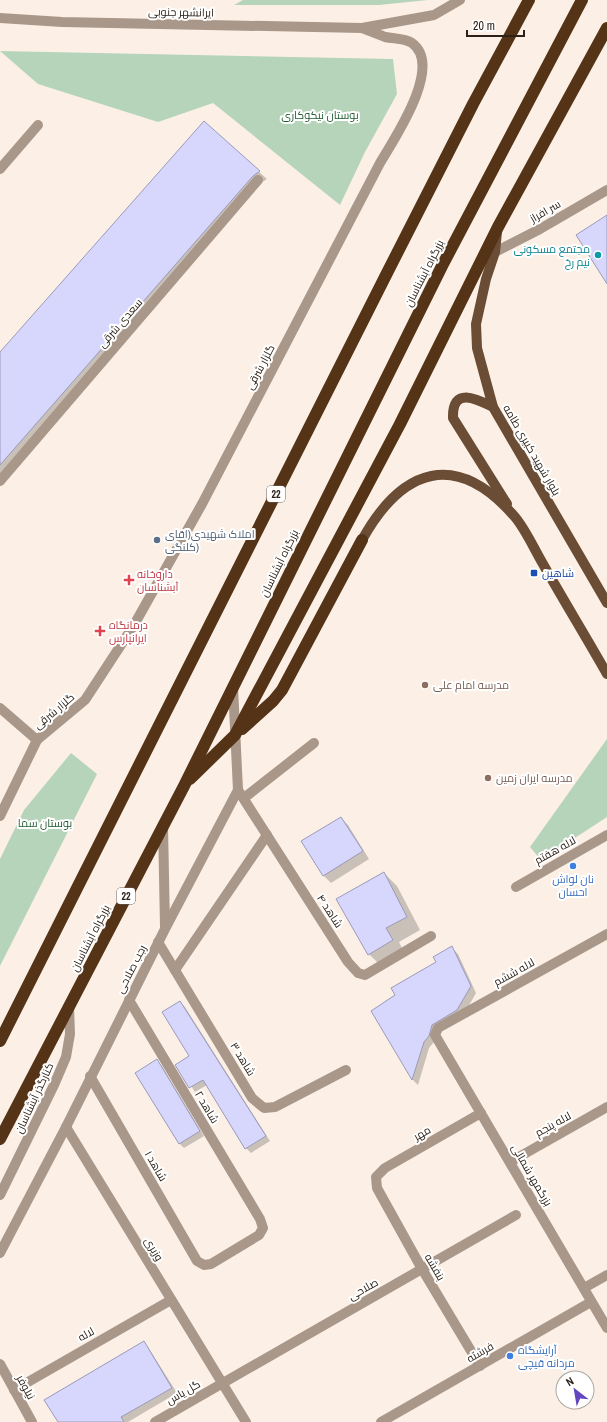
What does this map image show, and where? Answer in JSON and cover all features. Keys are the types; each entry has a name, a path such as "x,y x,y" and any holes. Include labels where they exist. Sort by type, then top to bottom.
{"highway":[{"name":"22","path":"0,1041 473,104 529,0"},
{"name":"بزرگراه آبشناسان","path":"0,1139 184,786 442,266 582,0"},
{"path":"235,736 400,424 498,227 607,28"},
{"path":"184,786 282,690 362,540"}],"main road":[{"name":"بلوار شهید کبیری طامه","path":"498,227 495,252 486,279 476,324 477,348 493,407 607,603"},
{"path":"493,407 473,397 467,397 456,404 453,410 453,418 516,517 607,674"},
{"path":"362,540 383,508 394,495 410,484 426,476 441,474 459,477 477,485 493,495 516,517"}],"street":[{"path":"362,28 434,15 460,0"},
{"name":"ایرانشهر جنوبی","path":"0,18 62,22 362,28"},
{"name":"گلزار شرقی","path":"0,816 36,740 86,700 134,625 202,504 380,163 411,109 422,76 423,62 419,50 412,43 386,37 362,28"},
{"path":"0,169 38,125"},
{"name":"سعدی شرقی","path":"0,481 258,180"},
{"name":"سر افراز","path":"495,252 540,229 607,190"},
{"path":"233,686 235,736 241,794 314,742"},
{"path":"0,708 36,740"},
{"name":"شاهد ۴","path":"241,794 348,962 358,974 365,975 431,936"},
{"name":"رجب صلاحی","path":"0,1253 66,1127 90,1076 158,942 241,794"},
{"path":"163,825 165,929"},
{"path":"175,970 267,835"},
{"name":"لاله هفتم","path":"516,887 607,835"},
{"name":"لاله ششم","path":"435,1035 438,1028 607,934"},
{"name":"شاهد ۳","path":"158,942 252,1098 264,1108 275,1107 346,1070"},
{"path":"0,1029 26,989"},
{"name":"شاهد ۲","path":"129,1000 260,1219 263,1228 259,1235 211,1264 204,1265"},
{"name":"کنارگذر آبشناسان","path":"0,1195 54,1085 66,1057 70,1034 69,1007"},
{"name":"بزرگمهر شمالی","path":"435,1035 607,1328"},
{"name":"شاهد ۱","path":"90,1076 197,1261 204,1265"},
{"name":"لاله پنجم","path":"510,1162 607,1107"},
{"name":"مهر","path":"376,1177 385,1168 481,1113"},
{"name":"وزیری","path":"66,1127 246,1422"},
{"name":"بنفشه","path":"376,1177 377,1188 422,1269 480,1366"},
{"name":"صلاحی","path":"222,1384 516,1214"},
{"path":"584,1288 607,1275"},
{"name":"لاله","path":"14,1390 171,1300"},
{"name":"فرشته","path":"381,1422 591,1302"},
{"name":"نیلوفر","path":"0,1364 32,1422"},
{"name":"گل یاس","path":"155,1422 222,1384"}],"green space":[{"path":"243,0 428,0 379,5 234,5"},
{"name":"بوستان نیکوکاری","path":"0,51 393,59 397,94 365,152 340,205 213,103 158,122 38,84"},
{"path":"607,739 607,817 541,860 530,847"},
{"name":"بوستان سما","path":"71,753 97,774 0,966 0,859 24,810"}],"building":[{"path":"204,121 260,171 253,176 0,465 0,352"},
{"name":"مجتمع مسکونی نیم رخ","path":"607,215 607,284 576,235"},
{"path":"341,817 363,851 323,876 301,841"},
{"path":"384,872 407,917 386,928 393,940 368,955 336,899"},
{"path":"452,946 471,986 457,1010 432,1025 429,1036 424,1042 412,1080 371,1011 395,995 391,988 436,962 433,957"},
{"path":"180,1001 266,1136 245,1149 203,1080 189,1088 175,1065 189,1056 162,1012"},
{"path":"157,1059 200,1131 179,1144 135,1073"},
{"path":"144,1341 172,1388 121,1417 124,1422 58,1422 44,1400"}],"place":[{"name":"مجتمع مسکونی نیم رخ","path":"598,255"},
{"name":"املاک شهیدی(اقای کلنگی)","path":"157,540"},
{"name":"شاهین","path":"534,573"},
{"name":"داروخانه آبشناسان","path":"129,580"},
{"name":"درمانگاه ایرانپارس","path":"100,631"},
{"name":"مدرسه امام علی","path":"425,685"},
{"name":"مدرسه ایران زمین","path":"488,778"},
{"name":"نان لواش احسان","path":"573,866"},
{"name":"آرایشگاه مردانه قیچی","path":"510,1356"}]}
